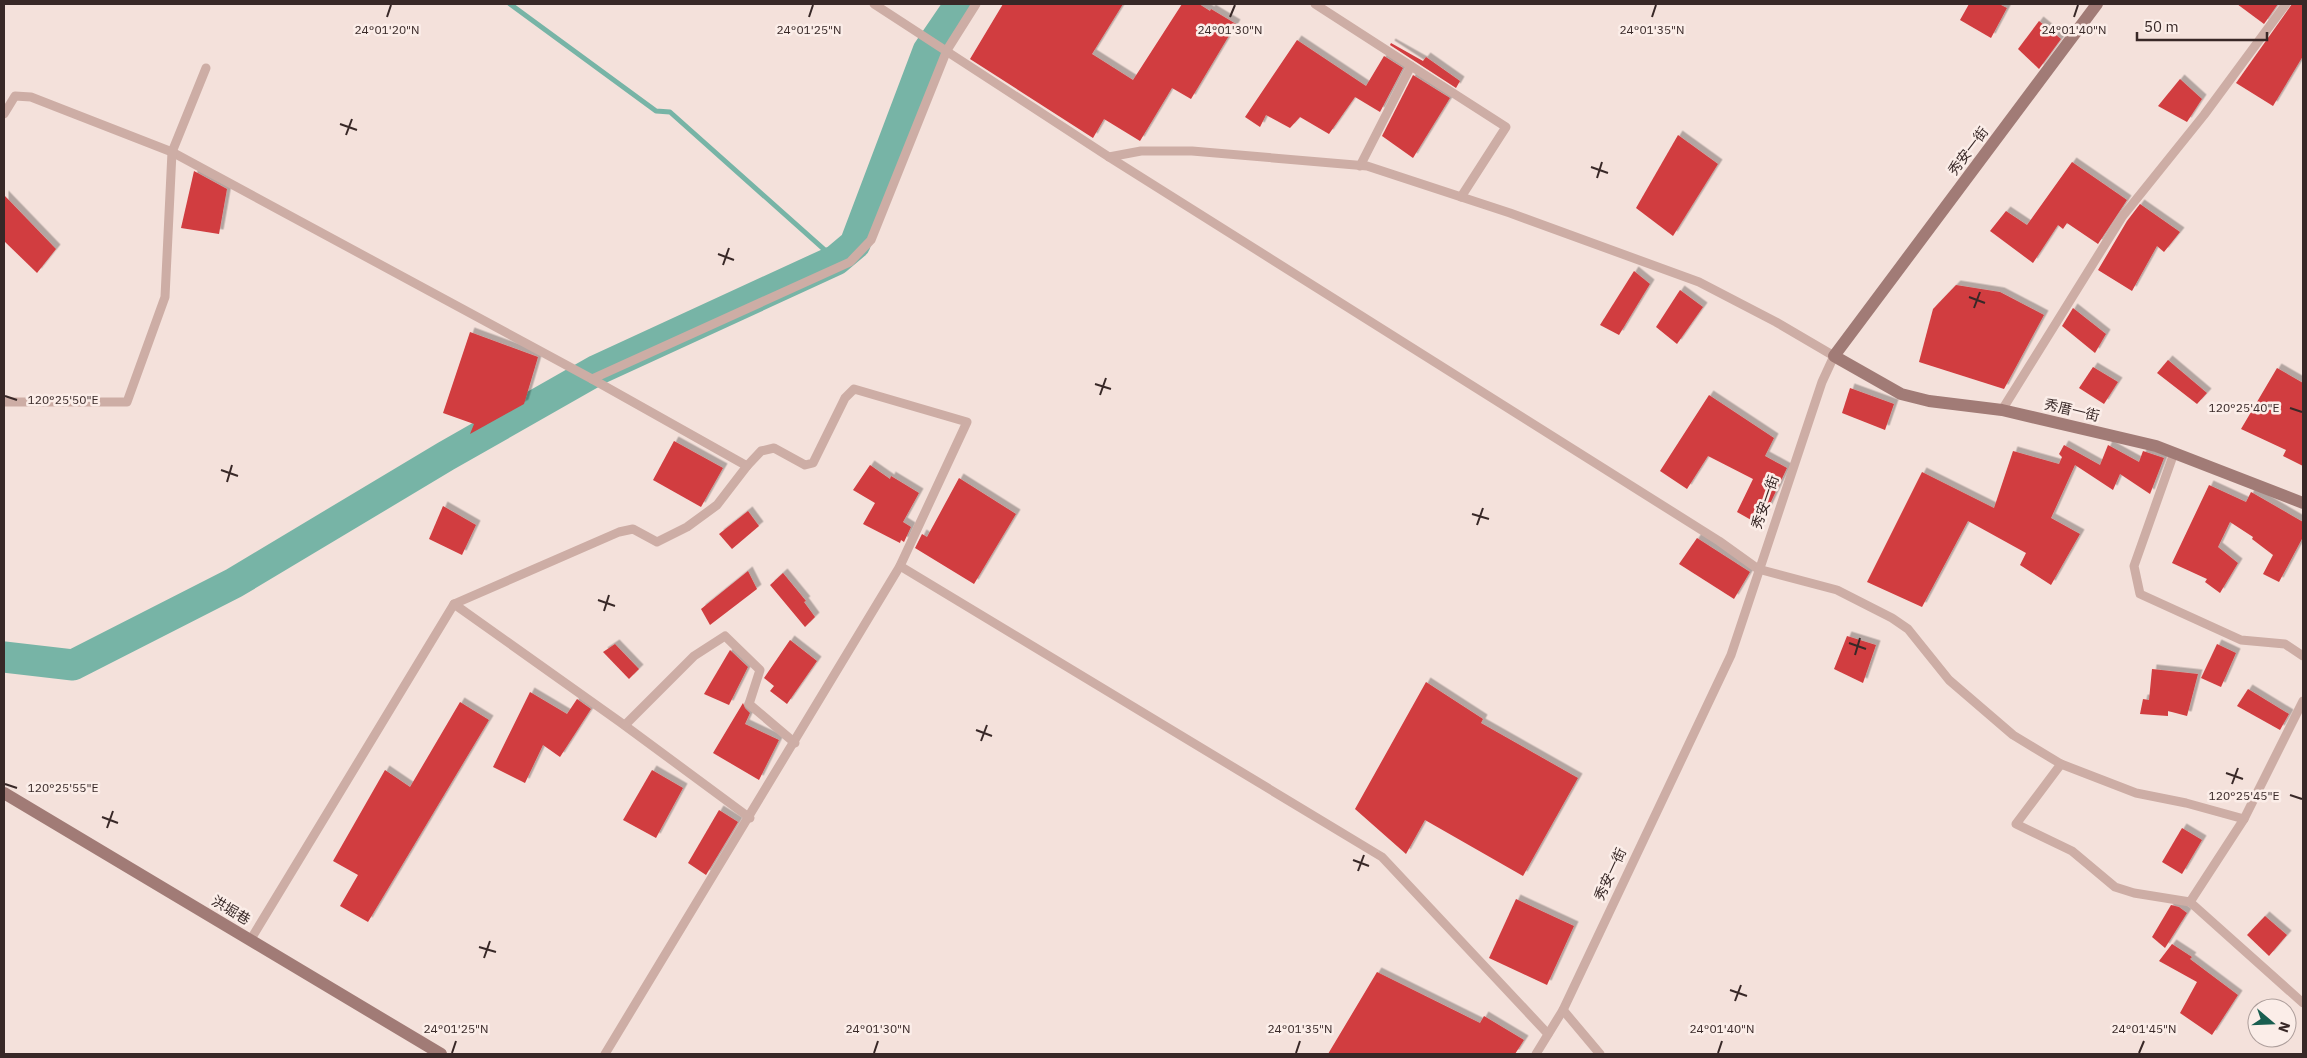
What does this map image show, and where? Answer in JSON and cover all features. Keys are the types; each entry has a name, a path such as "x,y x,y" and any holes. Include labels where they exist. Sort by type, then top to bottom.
{"street":[{"name":"秀安一街","path":"1834,356 2097,4"},
{"name":"秀厝一街","path":"1834,356 1901,394 1929,401 2002,410 2156,446 2303,503"},
{"name":"洪堀巷","path":"4,793 441,1054"}],"lane":[{"path":"874,4 1109,157 1710,536 1758,569 1838,590 1892,618 1908,629 1949,680 2013,735 2061,764 2136,793 2186,803 2244,819"},
{"path":"592,379 850,262 871,240 947,50 976,4"},
{"path":"1315,4 1506,127 1461,197"},
{"path":"2002,410 2122,217 2204,115 2286,4"},
{"path":"1360,166 1411,66"},
{"path":"4,402 127,402 165,296 172,152 206,68"},
{"path":"4,114 15,96 31,97 172,152 592,379 747,466"},
{"path":"1109,157 1141,151 1192,152 1367,166 1599,244 1699,282 1776,322 1834,356"},
{"name":"秀安一街","path":"1536,1054 1563,1010 1731,655 1758,569 1822,382 1834,356"},
{"path":"251,940 454,604 619,532 633,529 657,542 687,527 717,505 761,451 774,448 804,465 813,463 845,398 854,389 967,422 900,566 750,818 606,1054"},
{"path":"2174,453 2134,566 2140,594 2241,640 2285,644 2303,656"},
{"path":"900,566 1382,857 1548,1034"},
{"path":"454,604 625,725 750,818"},
{"path":"625,725 694,656 726,636 760,670 750,704 795,743"},
{"path":"2190,902 2244,819 2303,702"},
{"path":"2061,764 2016,824 2072,851 2115,887 2134,893 2190,902 2303,1003"},
{"path":"1563,1010 1600,1054"}],"building":[{"path":"1003,4 1123,4 1092,54 1133,80 1182,4 1199,4 1236,24 1191,99 1172,88 1140,141 1104,119 1093,138 970,59"},
{"path":"1969,4 1999,4 2007,8 1991,38 1960,20"},
{"path":"2237,4 2278,4 2264,24"},
{"path":"2292,4 2303,4 2303,56 2273,106 2236,83"},
{"path":"2039,21 2061,39 2039,69 2018,49"},
{"path":"1297,40 1366,86 1384,56 1403,68 1380,112 1355,97 1329,134 1300,117 1290,128 1266,115 1260,127 1245,117"},
{"path":"1391,43 1423,61 1426,57 1460,81 1456,88 1390,45"},
{"path":"1413,75 1450,98 1413,158 1382,136"},
{"path":"2180,79 2202,99 2187,122 2158,106"},
{"path":"1678,135 1718,164 1673,236 1636,208"},
{"path":"2072,162 2127,200 2098,244 2067,223 2063,229 2058,225 2033,263 1990,231 2006,211 2027,225"},
{"path":"194,171 227,189 219,234 181,228"},
{"path":"4,195 56,249 37,273 4,241"},
{"path":"2140,204 2180,232 2164,252 2157,246 2132,291 2098,270 2127,221"},
{"path":"1634,271 1650,284 1619,335 1600,325"},
{"path":"1956,285 2000,292 2044,315 2004,389 1919,362 1933,309"},
{"path":"1680,290 1703,307 1677,344 1656,327"},
{"path":"2073,308 2106,334 2095,353 2062,326"},
{"path":"470,332 538,357 524,404 470,434 474,424 443,413"},
{"path":"2168,360 2207,393 2197,404 2157,373"},
{"path":"2093,367 2118,382 2104,404 2079,388"},
{"path":"2277,368 2303,383 2303,466 2283,456 2286,450 2241,429"},
{"path":"1850,388 1894,404 1885,430 1842,413"},
{"path":"1709,395 1774,438 1765,456 1787,468 1760,525 1737,512 1753,479 1708,456 1687,489 1660,471"},
{"path":"674,441 723,468 701,507 653,480"},
{"path":"2064,445 2100,465 2108,445 2139,462 2143,451 2164,458 2150,494 2120,474 2113,490 2075,465 2051,518 2080,534 2051,585 2020,565 2026,553 1968,521 1922,607 1867,582 1922,472 1994,508 2013,451 2059,464 2062,457 2059,454"},
{"path":"870,465 890,479 891,476 919,493 903,522 911,527 904,542 901,540 900,543 863,524 875,503 853,490"},
{"path":"959,478 1016,514 974,584 915,548 922,534 927,537"},
{"path":"2209,485 2246,502 2251,492 2303,522 2303,537 2279,582 2263,574 2273,555 2252,539 2253,537 2230,522 2218,547 2238,563 2220,593 2205,582 2207,579 2172,563"},
{"path":"443,506 476,525 462,555 429,539"},
{"path":"748,511 759,526 732,549 719,534"},
{"path":"1697,538 1750,572 1734,599 1679,564"},
{"path":"748,571 757,589 710,625 701,609"},
{"path":"783,573 806,601 804,602 815,617 805,627 770,585"},
{"path":"1847,636 1876,645 1863,683 1834,669"},
{"path":"790,640 817,661 787,704 770,691 774,686 764,678"},
{"path":"615,644 639,669 629,679 603,652"},
{"path":"2217,644 2236,653 2221,687 2201,678"},
{"path":"730,650 748,667 729,705 704,694"},
{"path":"2152,669 2198,674 2187,716 2168,711 2168,716 2140,714 2143,699 2149,700"},
{"path":"1426,682 1483,719 1481,723 1578,778 1523,876 1425,820 1406,854 1355,809"},
{"path":"2248,689 2289,714 2280,730 2237,706"},
{"path":"530,692 567,714 577,699 591,709 560,757 543,745 525,783 493,767"},
{"path":"460,702 489,720 368,922 340,906 358,875 333,861 385,770 410,787"},
{"path":"743,703 750,713 745,724 779,740 759,780 713,753"},
{"path":"652,770 683,788 656,838 623,820"},
{"path":"719,810 738,822 706,875 688,863"},
{"path":"2182,828 2202,840 2182,874 2162,862"},
{"path":"1516,899 1574,926 1547,985 1489,958"},
{"path":"2171,905 2179,907 2187,913 2165,948 2152,937"},
{"path":"2265,916 2287,935 2269,956 2247,935"},
{"path":"2172,944 2192,957 2190,959 2238,995 2212,1035 2180,1013 2197,982 2159,961"},
{"path":"1377,972 1480,1023 1484,1016 1524,1040 1515,1054 1328,1054"}],"waterway":[{"path":"510,4 656,111 670,112 836,260"},
{"path":"4,657 73,665 234,583 446,456 597,370 836,260 855,244 928,51 960,4"}]}
